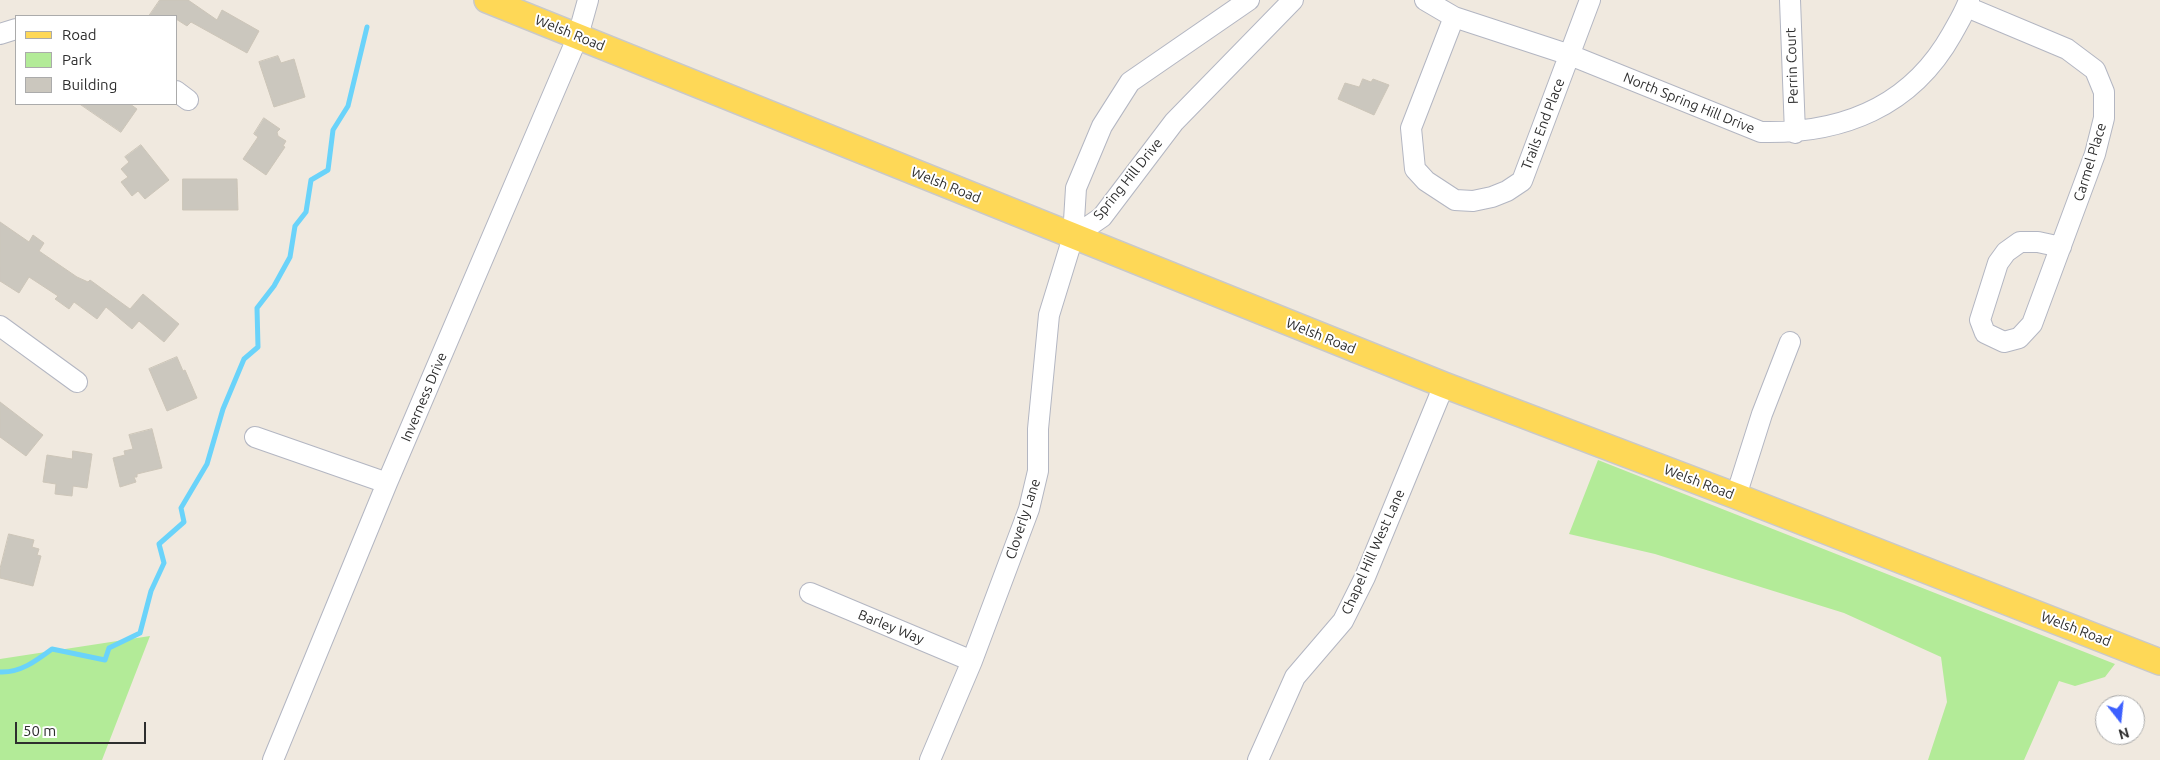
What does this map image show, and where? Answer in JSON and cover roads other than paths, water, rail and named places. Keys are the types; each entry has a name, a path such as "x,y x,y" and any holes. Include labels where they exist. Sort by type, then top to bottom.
{"main road":[{"name":"Welsh Road","path":"486,0 1444,385 1736,496 2160,662"}],"street":[{"name":"Inverness Drive","path":"273,760 387,484 578,36 588,0"},
{"name":"Spring Hill Drive","path":"1073,237 1076,188 1102,126 1130,82 1249,0"},
{"name":"Spring Hill Drive","path":"1073,237 1102,217 1174,122 1293,0"},
{"name":"North Spring Hill Drive","path":"1425,0 1454,17 1570,55 1762,132 1795,133 1837,125 1872,111 1900,95 1941,53 1968,3"},
{"path":"1570,55 1590,0"},
{"name":"Perrin Court","path":"1790,0 1795,133"},
{"name":"Carmel Place","path":"1968,3 2067,49 2095,70 2104,92 2104,118 2095,154 2061,247 2032,324 2019,338 2004,342 1985,332 1980,320 1998,264 2006,252 2020,242 2038,242 2061,247"},
{"name":"Trails End Place","path":"1454,17 1412,128 1415,169 1426,181 1455,200 1473,201 1492,197 1507,191 1522,181 1570,55"},
{"path":"0,34 15,29"},
{"name":"Cloverly Lane","path":"930,760 972,660 1028,509 1038,471 1038,429 1049,315 1073,237"},
{"path":"0,326 78,382"},
{"path":"1736,496 1762,414 1790,342"},
{"name":"Chapel Hill West Lane","path":"1258,760 1295,678 1343,621 1360,586 1444,385"},
{"path":"255,437 387,484"},
{"name":"Barley Way","path":"810,593 972,660"}],"waterway":[{"path":"0,672 14,671 21,668 34,662 52,649 105,660 109,648 140,633 151,591 164,563 159,544 184,522 181,508 207,464 223,409 244,359 258,347 257,308 274,286 290,257 295,226 306,212 311,180 328,170 333,130 348,106 367,27"}]}
